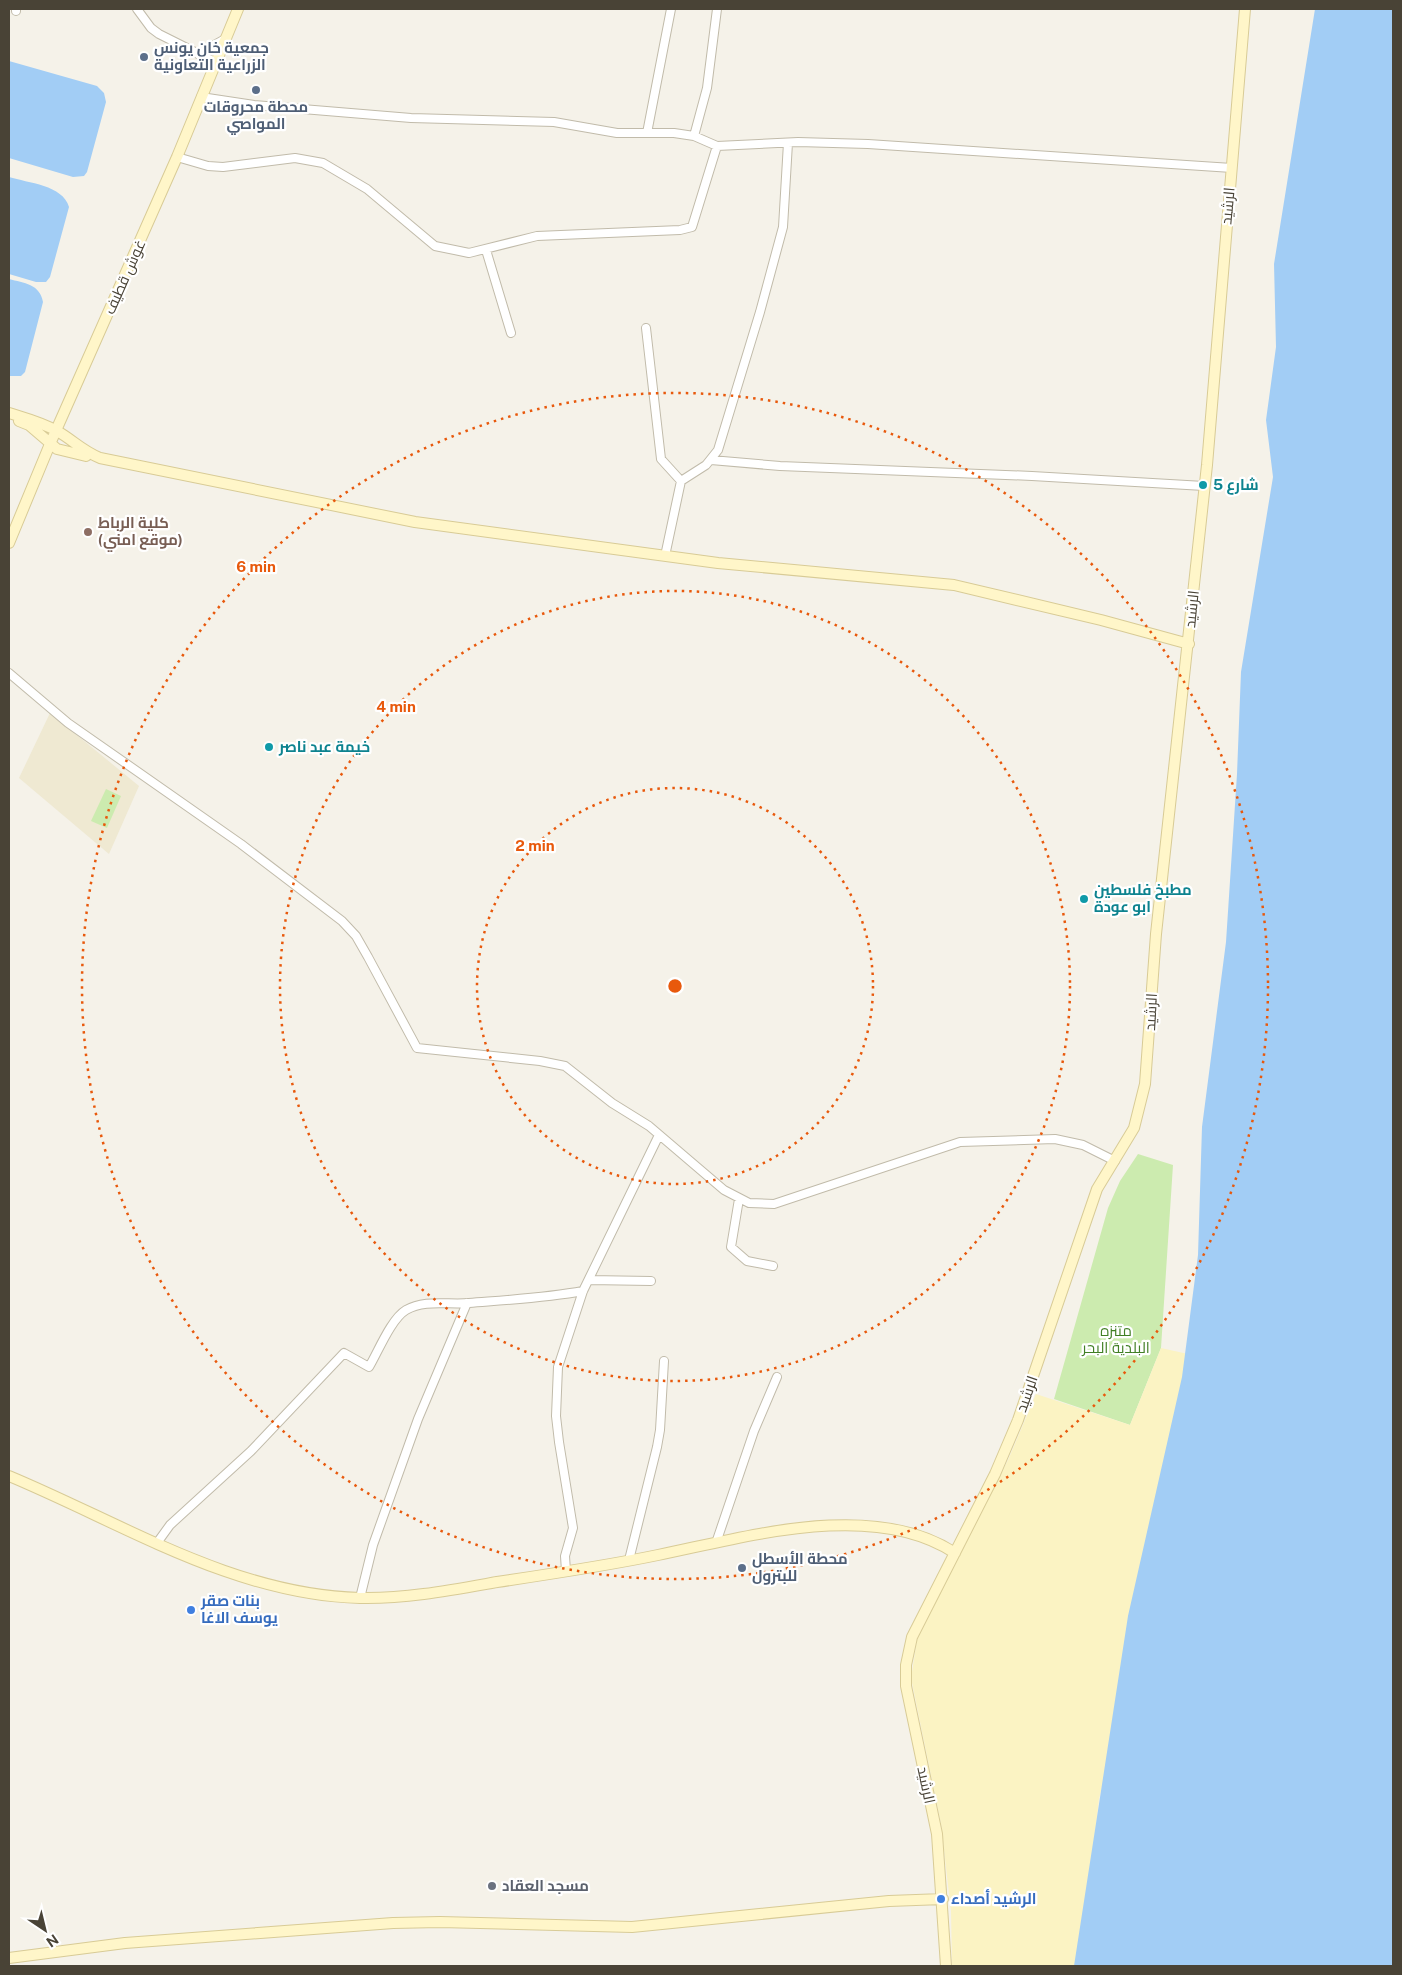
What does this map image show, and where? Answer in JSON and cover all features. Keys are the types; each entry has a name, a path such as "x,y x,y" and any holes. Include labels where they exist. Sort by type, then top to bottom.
{"main road":[{"name":"غوش قطيف","path":"9,543 50,444 178,157 238,9"},
{"name":"الرشيد","path":"946,1966 943,1899 937,1834 906,1686 906,1665 912,1637 955,1553 1018,1420 1098,1188 1134,1128 1145,1084 1156,934 1189,644 1204,486 1245,9"},
{"path":"9,415 34,420 56,431 81,450 100,458"},
{"path":"9,415 28,425 57,449 407,521 665,556 954,585 1102,620 1189,644"},
{"path":"9,1476 157,1543 259,1582 302,1593 360,1598 406,1596 450,1591 629,1560 717,1540 802,1529 867,1525 898,1530 933,1539 955,1553"},
{"path":"9,1958 125,1943 394,1923 440,1922 632,1927 889,1901 943,1899"}],"street":[{"path":"137,9 151,28 216,62"},
{"path":"646,133 671,9"},
{"path":"694,136 707,88 717,9"},
{"path":"198,54 225,39"},
{"path":"201,97 254,105 411,118 554,122 617,133 694,136 717,146 788,143 858,144 983,150 1232,168"},
{"path":"665,556 681,481 711,460 718,450 728,418 783,227 788,143"},
{"path":"178,157 208,166 223,167 280,158 315,161 341,172 368,189 436,246 469,253 537,236 680,230 692,227 717,146"},
{"path":"486,250 511,333"},
{"path":"646,328 661,459 681,481"},
{"path":"711,460 780,466 1032,476 1204,486"},
{"path":"9,672 68,722 241,844 342,921 356,936 416,1048 540,1061 565,1066 612,1103 659,1134 708,1178 739,1199 763,1205 774,1204 960,1142 1055,1139 1083,1145 1115,1161"},
{"path":"566,1571 565,1556 573,1528 557,1425 558,1367 583,1291 659,1134"},
{"path":"739,1199 731,1247 747,1261 774,1266"},
{"path":"588,1280 651,1280"},
{"path":"157,1543 170,1525 251,1451 344,1353 369,1367 396,1319 405,1311 426,1303 466,1303 550,1297 583,1291"},
{"path":"360,1598 373,1546 418,1419 466,1303"},
{"path":"629,1560 659,1438 664,1361"},
{"path":"717,1540 720,1526 754,1431 777,1377"}],"shaded area":[{"path":"50,713 139,786 109,854 19,778"}],"green space":[{"path":"106,789 121,796 107,828 91,821"},
{"name":"متنزه البلدية البحر","path":"1138,1154 1173,1165 1161,1348 1130,1425 1054,1399 1108,1208 1120,1181"}],"sand":[{"path":"1161,1348 1206,1358 1099,1799 1080,1966 952,1966 951,1911 941,1824 911,1678 917,1640 1008,1460 1036,1394 1130,1425"}],"water":[{"path":"1315,9 1393,9 1393,1966 1074,1966 1128,1616 1182,1377 1198,1255 1202,1127 1226,942 1237,774 1241,672 1273,477 1266,420 1276,347 1274,264"},
{"path":"9,61 97,86 104,93 106,102 87,172 84,176 73,177 9,158"},
{"path":"9,177 52,189 60,194 69,207 50,277 46,282 36,282 9,274"},
{"path":"9,279 31,285 39,291 43,302 25,372 21,376 9,376"}],"place":[{"name":"جمعية خان يونس الزراعية التعاونية","path":"144,57"},
{"name":"محطة محروقات المواصي","path":"256,90"},
{"name":"شارع 5","path":"1203,485"},
{"name":"كلية الرباط (موقع امني)","path":"88,532"},
{"name":"خيمة عبد ناصر","path":"269,747"},
{"name":"مطبخ فلسطين ابو عودة","path":"1084,899"},
{"name":"محطة الأسطل للبترول","path":"742,1568"},
{"name":"بنات صقر يوسف الاغا","path":"191,1610"},
{"name":"مسجد العقاد","path":"492,1886"},
{"name":"الرشيد أصداء","path":"941,1899"}]}
